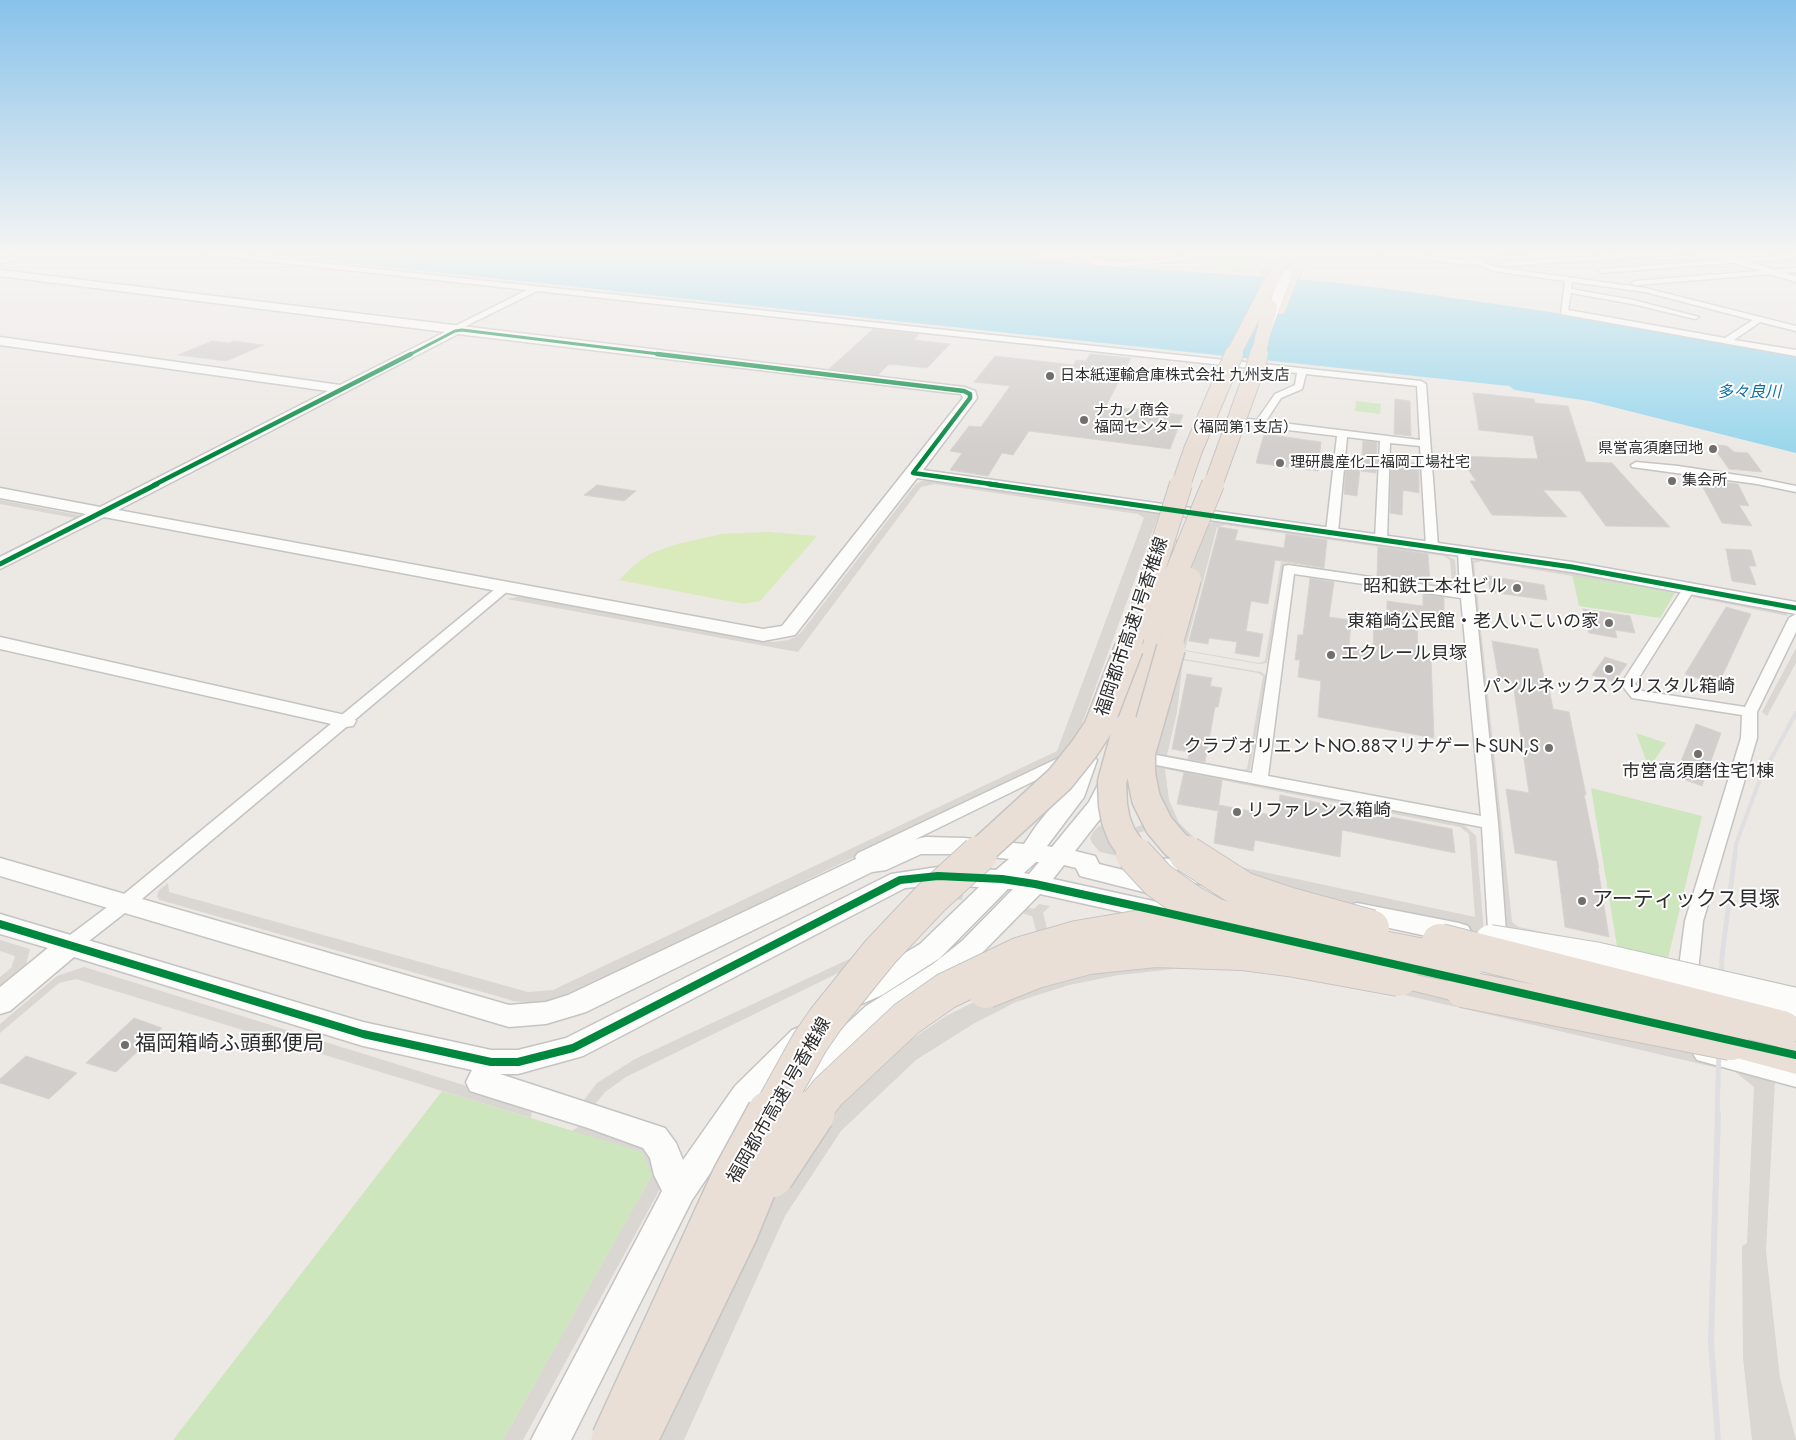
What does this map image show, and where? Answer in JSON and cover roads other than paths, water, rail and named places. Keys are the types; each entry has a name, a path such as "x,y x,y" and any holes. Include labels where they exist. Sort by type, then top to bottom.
{"highway":[{"path":"1242,318 1225,352 1242,368 1262,318"},
{"name":"福岡都市高速1号香椎線","path":"636,1440 743,1215 770,1146 802,1075 838,1017 881,962 938,899 1062,781 1100,737 1117,712 1132,683 1215,479 1242,368 1261,318"},
{"name":"福岡都市高速1号香椎線","path":"614,1440 735,1177 810,1042 880,952 932,897 1060,779 1098,728 1112,696 1138,624 1171,525 1185,473 1242,368 1265,318"},
{"path":"1215,479 1209,512 1141,753 1141,774 1146,799 1159,825 1175,844 1197,862 1243,890 1287,905 1341,921 1586,977 1792,1042"},
{"path":"1171,525 1177,562 1160,628 1127,728 1112,782 1112,805 1116,821 1138,860 1158,880 1189,902 1214,916 1253,931 1311,949 1463,989"},
{"path":"636,1440 657,1411 763,1188 800,1130 828,1092 906,1019 946,990 1021,955 1076,939 1148,927 1230,926 1267,929 1348,941 1464,965 1598,997 1704,1018 1792,1042"},
{"path":"1474,936 1594,970 1792,1042"},
{"path":"743,1215 831,1102 876,1061 921,1026 959,1003 1036,970 1088,956 1155,949 1197,950 1295,959 1463,989 1731,1042 1792,1042"}],"street":[{"path":"0,493 763,635 788,631 970,398 970,394 964,391 951,389 370,318"},
{"path":"0,564 479,318"},
{"path":"815,318 1421,384 1432,546"},
{"path":"1641,318 1676,331 1792,352 1796,345"},
{"path":"1676,331 1692,318"},
{"path":"1757,318 1796,330"},
{"path":"1728,340 1760,319"},
{"path":"0,341 342,388"},
{"path":"743,1215 797,1103 814,1077 838,1049 876,1014 943,971 972,948 1012,905 1035,884 1099,805 1123,754 1194,529 1197,513 1231,420 1242,368"},
{"path":"550,1440 680,1190 746,1095 781,1058 844,999 872,987 930,951 1002,879 1031,853 1044,832 1072,797 1086,760 1083,757 1156,550 1173,523 1171,525 1223,391 1242,368"},
{"path":"1260,423 1278,396 1299,387 1302,371"},
{"path":"1231,420 1425,444"},
{"path":"1332,532 1342,433"},
{"path":"1381,539 1385,439"},
{"path":"1636,465 1678,468 1757,480 1796,489"},
{"path":"913,473 1171,525 1197,513 1572,566 1796,608"},
{"path":"1464,551 1466,595 1490,823 1499,966"},
{"path":"1260,780 1288,569 1466,595"},
{"path":"0,1003 124,904 505,587"},
{"path":"1690,587 1628,684 1637,695 1750,712"},
{"path":"1684,1008 1694,921 1749,738 1750,712 1796,618"},
{"path":"0,643 345,721"},
{"path":"1123,754 1490,823"},
{"path":"1083,757 1072,757 864,858 870,863 877,864 909,849 926,845 964,846 1058,856 1086,862 1089,860 1170,868"},
{"path":"1106,791 1111,826 1122,845 1132,853 1170,868 1267,892 1474,936"},
{"path":"1086,862 1089,870 1684,1008 1792,1042"},
{"path":"0,867 509,1016 546,1013 576,1004 870,863"},
{"path":"0,924 363,1034 492,1062 518,1062 573,1048 900,880 938,876 1002,879 1035,884 1377,961 1409,969 1488,996 1792,1042"},
{"path":"743,1215 766,1199 787,1156 818,1118 897,1042 940,1013 985,990 1019,976 1060,964 1102,955 1197,946 1243,947 1377,961"},
{"path":"492,1062 481,1082 590,1115 654,1138 665,1153 670,1175 680,1190"}],"water":[{"name":"多々良川","path":"870,318 1588,318 1796,354 1796,453 1589,401 1515,390 1509,386"}],"railway":[{"path":"1735,855 1736,844 1760,779 1796,713"},
{"path":"1717,1114 1722,956 1735,854"},
{"path":"1718,1113 1711,1342 1718,1440"}],"place":[{"name":"日本紙運輸倉庫株式会社 九州支店","path":"1050,376"},
{"name":"ナカノ商会 福岡センター（福岡第１支店）","path":"1084,420"},
{"name":"県営高須磨団地","path":"1713,449"},
{"name":"理研農産化工福岡工場社宅","path":"1280,463"},
{"name":"集会所","path":"1672,481"},
{"name":"昭和鉄工本社ビル","path":"1517,588"},
{"name":"東箱崎公民館・老人いこいの家","path":"1609,623"},
{"name":"エクレール貝塚","path":"1331,655"},
{"name":"パンルネックスクリスタル箱崎","path":"1609,669"},
{"name":"クラブオリエントNO.88マリナゲートSUN,S","path":"1549,748"},
{"name":"市営高須磨住宅1棟","path":"1698,754"},
{"name":"リファレンス箱崎","path":"1237,812"},
{"name":"アーティックス貝塚","path":"1582,901"},
{"name":"福岡箱崎ふ頭郵便局","path":"125,1045"}]}
